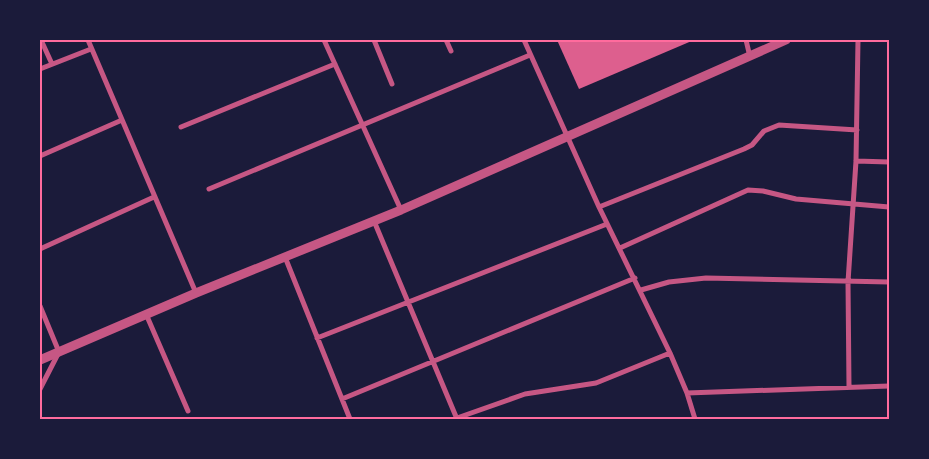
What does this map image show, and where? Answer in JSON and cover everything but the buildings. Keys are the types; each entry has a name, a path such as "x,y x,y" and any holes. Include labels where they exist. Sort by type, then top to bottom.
{"street":[{"path":"41,40 52,64"},
{"path":"88,40 196,293"},
{"path":"324,40 401,210"},
{"path":"374,40 392,84"},
{"path":"446,40 451,51"},
{"path":"524,40 599,207 670,353 687,393 695,419"},
{"path":"746,40 750,57"},
{"path":"40,360 196,293 401,210 786,40"},
{"path":"849,387 848,282 856,161 858,40"},
{"path":"40,69 91,49"},
{"path":"209,189 530,55"},
{"path":"181,127 335,64"},
{"path":"40,156 122,120"},
{"path":"599,207 744,149 770,127 779,125 857,130"},
{"path":"856,161 889,162"},
{"path":"620,248 748,190 763,191 796,199 889,207"},
{"path":"40,248 154,196"},
{"path":"374,221 457,419 524,394 596,383 670,353"},
{"path":"317,338 608,224"},
{"path":"284,257 350,419"},
{"path":"342,399 635,278"},
{"path":"641,290 668,282 706,278 889,282"},
{"path":"40,306 58,352 40,389"},
{"path":"146,314 188,411"},
{"path":"687,393 889,386"}]}
